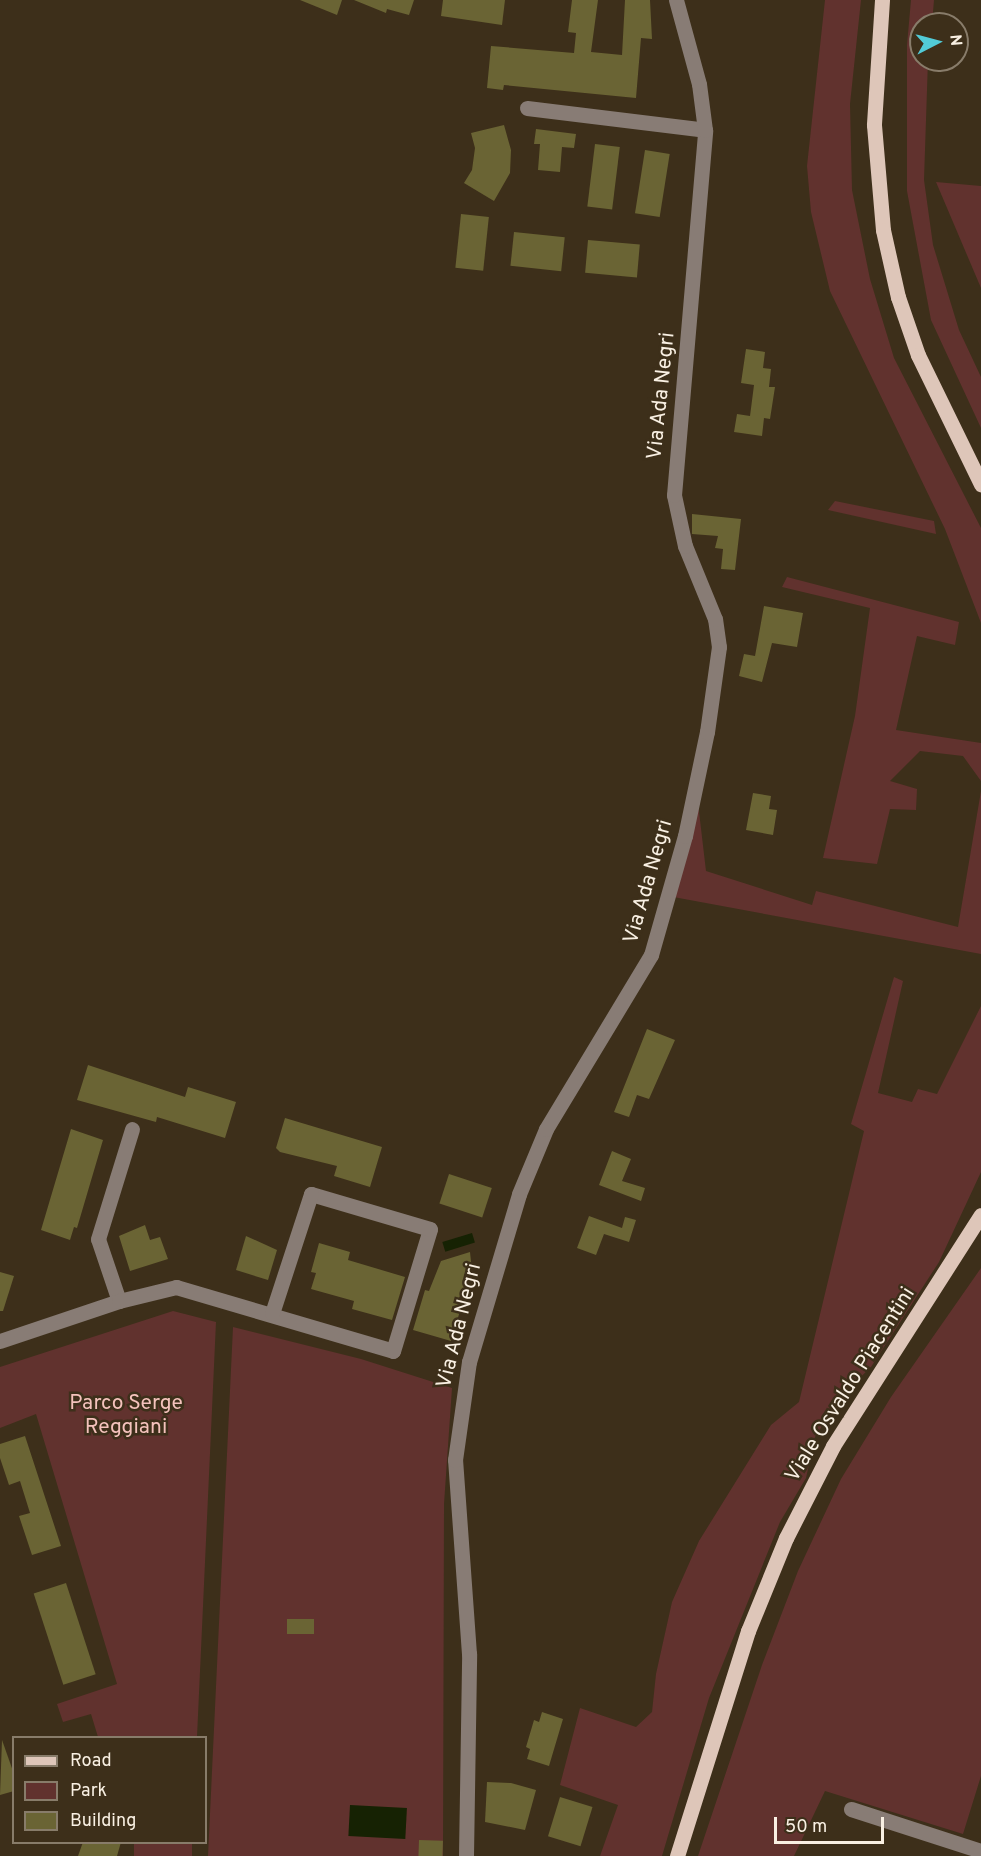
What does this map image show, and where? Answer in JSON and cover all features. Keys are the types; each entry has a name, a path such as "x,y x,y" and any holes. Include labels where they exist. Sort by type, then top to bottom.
{"main road":[{"path":"882,0 874,125 883,230 898,297 918,355 981,484"},
{"name":"Viale Osvaldo Piacentini","path":"677,1856 748,1631 786,1538 833,1446 981,1215"}],"street":[{"name":"Via Ada Negri","path":"466,1856 469,1654 455,1460 469,1362 519,1194 546,1130 651,955 685,836 710,710 718,632 685,546 674,495 705,130 699,84 676,0"},
{"path":"527,108 705,130"},
{"path":"119,1301 98,1239 132,1129"},
{"path":"0,1341 119,1301 176,1287 272,1313 393,1351 430,1229 310,1194 272,1313"},
{"path":"851,1809 981,1851"}],"green space":[{"path":"825,0 861,0 850,104 852,190 870,279 894,358 981,528 981,623 945,529 830,291 811,212 807,166"},
{"path":"911,0 934,0 933,12 910,12"},
{"path":"909,22 909,72 928,72 924,180 933,245 959,330 981,377 981,428 931,320 907,191"},
{"path":"936,182 981,186 981,288"},
{"path":"835,501 934,521 936,534 828,510"},
{"path":"787,577 959,622 955,645 917,636 896,730 981,743 981,781 963,756 920,751 890,781 917,789 916,810 890,809 877,864 823,858 855,716 870,608 782,587"},
{"path":"696,786 706,871 812,905 816,891 958,927 981,791 981,954 668,896"},
{"path":"894,977 903,981 878,1093 912,1102 918,1089 937,1094 981,1006 981,1172 939,1262 871,1367 841,1396 815,1437 806,1478 780,1522 709,1698 662,1856 600,1856 618,1805 560,1785 580,1708 636,1727 652,1712 656,1674 672,1602 699,1541 771,1425 799,1402 864,1131 851,1124"},
{"path":"981,1268 981,1776 963,1834 825,1791 794,1856 698,1856 762,1665 798,1571 841,1479 891,1397"},
{"name":"Parco Serge Reggiani","path":"173,1311 216,1322 197,1736 98,1736 91,1714 63,1722 57,1704 117,1684 36,1414 0,1428 0,1367"},
{"path":"233,1327 361,1359 452,1388 444,1504 443,1856 208,1856"},
{"path":"134,1844 192,1844 192,1856 134,1856"}],"shaded area":[{"path":"472,1233 475,1243 445,1252 442,1242"},
{"path":"350,1805 407,1808 405,1839 348,1836"}],"building":[{"path":"300,0 342,0 337,15"},
{"path":"354,0 414,0 409,15 387,9 386,13"},
{"path":"443,0 505,0 502,25 441,16"},
{"path":"572,0 598,0 591,52 622,55 625,0 650,0 652,39 641,38 636,98 504,85 503,90 487,88 491,46 574,53 576,33 568,32"},
{"path":"504,125 511,150 510,173 494,201 464,183 472,170 475,148 471,133"},
{"path":"536,129 576,134 574,148 562,147 560,172 538,170 540,144 534,144"},
{"path":"595,144 620,147 612,210 587,207"},
{"path":"645,150 670,154 660,217 635,213"},
{"path":"461,214 489,217 483,271 455,268"},
{"path":"514,232 565,237 561,271 510,266"},
{"path":"588,240 640,245 637,277 585,273"},
{"path":"746,349 765,352 763,368 771,369 769,387 775,387 770,419 764,418 762,436 734,432 737,414 750,416 754,385 741,383"},
{"path":"692,514 741,519 735,570 721,569 723,549 715,548 718,536 692,534"},
{"path":"764,606 803,613 797,647 772,643 762,682 739,676 744,654 755,656"},
{"path":"753,793 771,796 769,809 777,810 773,835 746,830"},
{"path":"647,1029 675,1040 649,1099 637,1095 629,1117 614,1112"},
{"path":"88,1065 185,1097 188,1087 236,1102 225,1138 157,1117 156,1122 77,1100"},
{"path":"285,1118 382,1147 370,1187 334,1176 337,1166 280,1152 276,1148"},
{"path":"71,1129 103,1140 77,1228 74,1227 70,1240 41,1230"},
{"path":"612,1151 631,1159 622,1181 645,1188 641,1201 599,1185"},
{"path":"449,1174 492,1188 482,1217 439,1203"},
{"path":"589,1216 622,1228 625,1217 636,1220 629,1242 604,1234 596,1255 577,1248"},
{"path":"145,1225 150,1240 160,1237 168,1259 130,1271 119,1236"},
{"path":"246,1236 277,1250 268,1280 236,1270"},
{"path":"319,1243 350,1252 348,1260 405,1277 392,1320 352,1309 354,1301 311,1289 316,1273 311,1272"},
{"path":"470,1252 472,1271 458,1300 463,1301 451,1341 413,1330 425,1290 429,1291 441,1261"},
{"path":"0,1272 14,1276 3,1311 0,1311"},
{"path":"25,1436 61,1546 32,1555 19,1516 30,1513 20,1481 9,1485 0,1458 0,1444"},
{"path":"66,1583 96,1674 63,1685 34,1594"},
{"path":"287,1619 314,1619 314,1634 287,1634"},
{"path":"542,1712 563,1719 549,1766 527,1759 530,1749 526,1747 534,1720 539,1722"},
{"path":"2,1740 12,1768 12,1792 0,1795"},
{"path":"487,1782 511,1783 536,1790 525,1830 485,1822"},
{"path":"560,1797 593,1807 581,1846 548,1836"},
{"path":"419,1840 443,1841 442,1856 418,1856"},
{"path":"82,1844 120,1844 117,1856 78,1856"}]}
